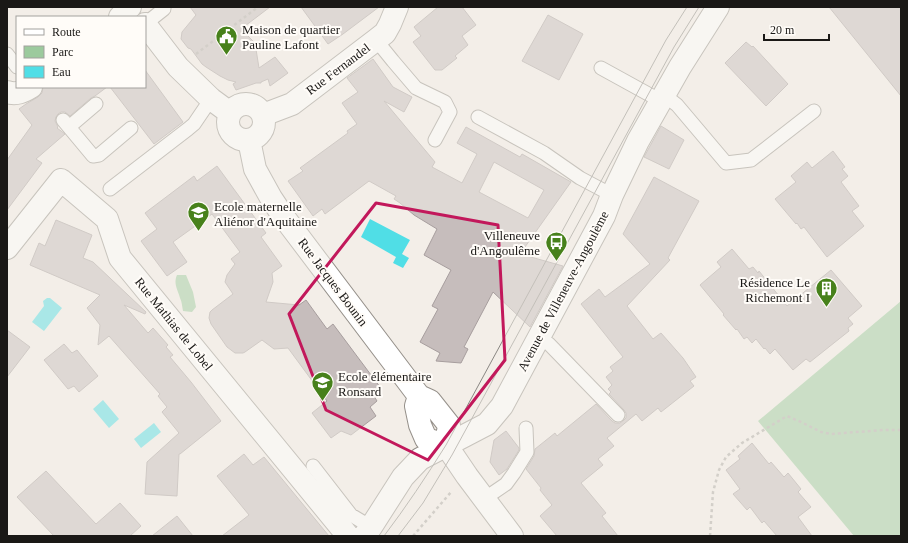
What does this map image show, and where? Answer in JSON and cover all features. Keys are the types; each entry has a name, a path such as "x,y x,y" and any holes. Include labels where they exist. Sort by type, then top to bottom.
{"street":[{"path":"121,16 131,7 138,16"},
{"name":"Rue Fernandel","path":"263,115 292,104 385,33 397,7"},
{"name":"Avenue de Villeneuve-Angoulème","path":"368,532 403,477 420,459 447,435 462,438 487,424 502,406 604,216 612,195 638,141 680,67 718,7"},
{"path":"146,25 178,68 210,99 230,113"},
{"path":"8,93 22,92 34,88"},
{"path":"243,104 251,104 258,108 263,115 264,123 262,131 256,137 249,140 240,140 233,136 229,129 227,121 230,113 235,107 243,104"},
{"name":"Rue Jacques Bounin","path":"249,140 255,169 271,198 419,396 430,400 447,435 461,481 484,499 512,536"},
{"name":"Rue Mathias de Lobel","path":"7,248 61,180 107,220 120,258 348,536"}],"lane":[{"path":"146,23 164,9 164,7"},
{"path":"376,40 416,88 445,102 450,112 435,140"},
{"path":"7,54 16,66"},
{"path":"601,68 677,105 726,163 751,160 814,111"},
{"path":"110,189 194,124 210,99"},
{"path":"96,104 66,124 93,156 99,155 131,128"},
{"path":"478,117 544,153 580,178 612,195"},
{"path":"538,338 549,344 618,415"},
{"path":"484,499 506,484 527,452 526,428"},
{"path":"313,466 351,515 368,532"}],"path":[{"path":"178,68 258,7"},
{"path":"710,536 713,492 719,470 726,457 742,443 787,416 821,432 831,434 901,430"},
{"path":"413,536 461,481"}],"highlighted area":[{"path":"376,203 498,225 505,360 428,460 326,410 289,314"}],"green space":[{"path":"177,275 186,275 193,292 196,307 192,312 183,311 176,284"},
{"path":"901,301 901,536 854,536 758,421"}],"water":[{"path":"370,219 410,240 402,254 409,258 403,268 393,263 396,257 361,237"},
{"path":"50,298 62,308 44,331 32,322 44,306 43,301"},
{"path":"103,400 119,419 109,428 93,409"},
{"path":"154,423 161,432 141,448 134,439"}],"building":[{"path":"190,7 270,7 241,29 255,43 259,68 275,57 288,73 270,86 268,79 261,83 256,83 236,90 233,84 236,82 220,76 202,64 191,49 188,48 181,39 182,32 196,15"},
{"path":"301,7 379,7 328,44"},
{"path":"438,7 462,7 476,25 462,36 468,45 455,56 457,58 442,70 435,70 413,42 421,36 414,27"},
{"path":"829,7 901,7 901,96"},
{"path":"548,15 583,34 559,80 522,61"},
{"path":"746,42 752,47 753,46 788,84 766,106 725,63"},
{"path":"373,59 393,87 412,97 404,112 384,101 435,162 432,167 462,183 477,154 457,143 466,127 520,157 522,154 571,182 520,254 563,266 530,327 493,292 464,347 468,349 461,363 436,361 440,353 420,342 438,309 432,306 451,270 424,255 437,229 414,215 394,199 396,196 369,181 325,214 322,209 313,216 288,181 303,171 300,168 348,133 347,131 357,124 342,103 358,92 347,78","holes":["494,162 544,190 528,218 479,192"]},
{"path":"146,71 183,122 154,144 111,88 146,88"},
{"path":"43,88 106,88 70,116 65,112 58,114 55,121 58,127 57,128 65,134 36,159 42,163 7,210 7,160 32,125 19,109 42,93"},
{"path":"661,126 684,140 669,169 644,157"},
{"name":"Résidence Le Richemont I","path":"833,151 845,167 842,169 848,176 841,182 859,206 852,211 864,226 827,257 804,227 801,229 775,199 796,182 791,176 807,162 812,168"},
{"path":"217,166 266,233 261,237 282,266 272,273 273,282 266,302 299,305 306,300 327,329 333,324 380,387 372,393 377,401 370,407 376,416 351,435 341,431 331,438 312,413 327,401 288,348 274,349 262,340 243,353 235,353 227,347 211,324 209,318 210,312 233,294 225,282 227,275 235,264 231,259 240,252 212,214 173,242 187,262 167,276 141,241 157,229 145,213 194,176 197,181"},
{"path":"654,177 699,201 668,258 670,260 627,306 653,339 661,333 683,358 696,377 690,381 694,386 661,412 658,408 642,421 636,414 607,438 614,446 598,459 603,465 581,483 606,513 602,516 618,536 557,536 540,516 552,505 526,469 534,456 535,449 555,433 557,436 596,404 615,423 620,423 626,418 626,413 624,410 609,394 611,392 608,389 612,385 606,377 613,371 610,367 623,357 581,304 599,289 605,297 650,264 623,234"},
{"path":"56,220 92,235 83,258 93,262 146,312 145,314 124,305 148,333 153,328 168,345 166,347 173,355 170,357 221,421 179,454 177,496 145,494 147,462 179,433 162,412 167,407 158,396 160,394 109,336 98,345 100,325 87,308 100,295 30,265 39,243 45,246"},
{"name":"Résidence Le Richemont I","path":"732,249 749,269 753,267 758,273 759,271 787,306 831,270 862,306 848,318 853,324 848,328 849,331 810,362 806,359 793,370 775,349 770,354 756,339 752,343 747,337 744,339 700,285 721,267 717,262"},
{"path":"7,330 30,347 7,377"},
{"path":"64,344 72,353 77,350 98,376 79,392 74,386 68,389 44,360"},
{"path":"506,431 519,450 507,469 499,475 490,462 494,440"},
{"path":"752,443 769,464 771,462 784,477 788,473 801,489 798,492 811,507 798,517 812,536 777,536 764,521 762,523 750,507 747,510 733,494 740,489 726,470 740,459 738,456"},
{"path":"244,454 253,465 264,457 329,536 222,536 249,515 217,476"},
{"path":"46,471 96,524 120,503 141,526 130,536 54,536 17,497"},
{"path":"177,516 193,536 152,536"}],"tram line":[{"path":"384,536 416,492 446,445 666,40 687,7"},
{"path":"398,536 423,503 452,455 674,47 699,7"}],"place":[{"name":"Maison de quartier Pauline Lafont","path":"227,56"},
{"name":"Ecole maternelle Aliénor d'Aquitaine","path":"198,232"},
{"name":"Villeneuve d'Angoulême","path":"556,262"},
{"name":"Résidence Le Richemont I","path":"826,308"},
{"name":"Ecole élémentaire Ronsard","path":"322,402"}]}
